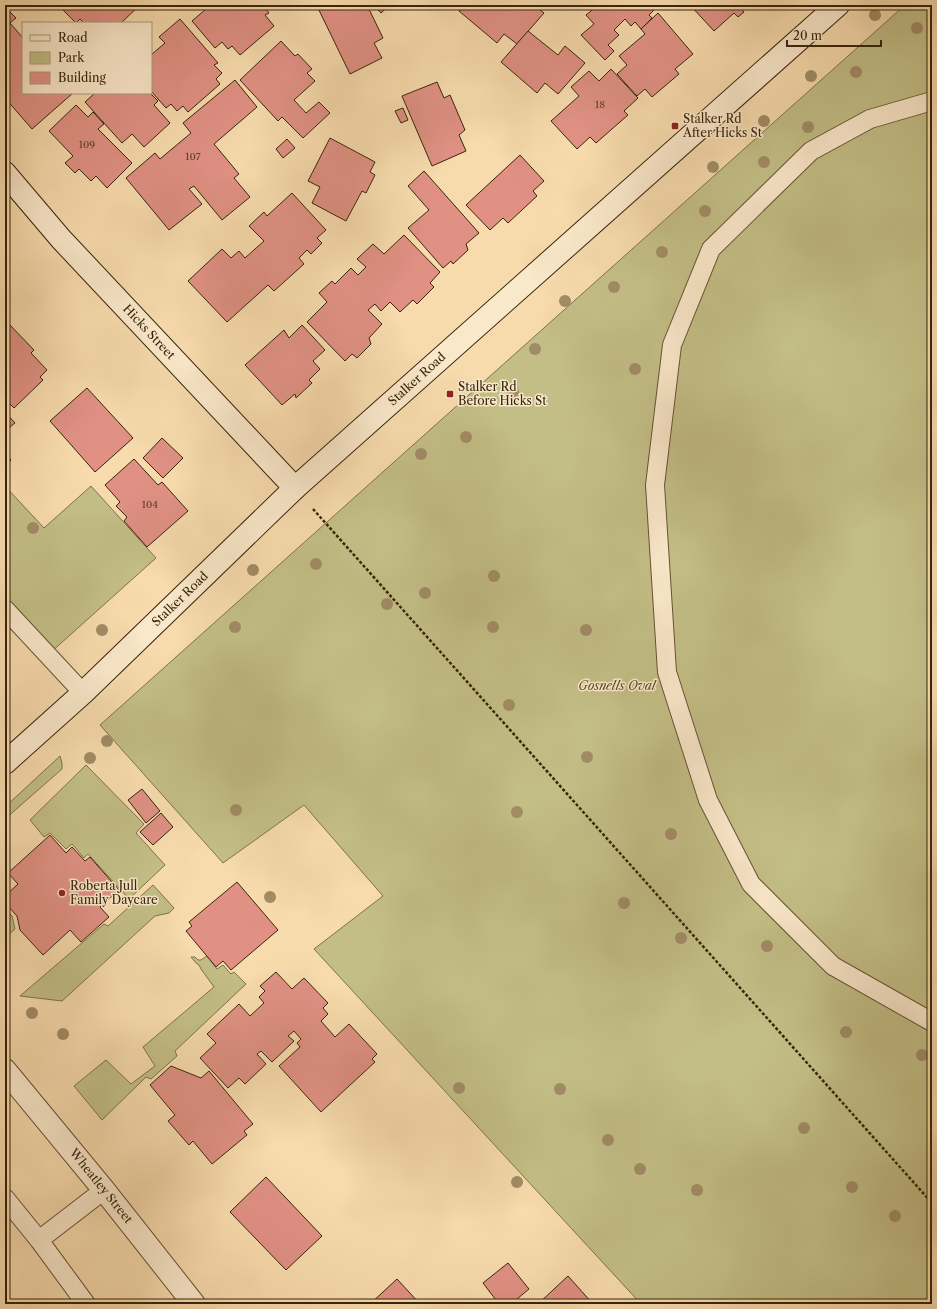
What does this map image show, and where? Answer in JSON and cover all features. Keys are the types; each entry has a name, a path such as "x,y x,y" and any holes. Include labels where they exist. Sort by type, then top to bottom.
{"main road":[{"name":"Stalker Road","path":"5,763 83,693 295,488 838,5"},
{"name":"Hicks Street","path":"5,173 61,239 295,488"},
{"name":"Wheatley Street","path":"5,1070 104,1190 194,1304"}],"lane":[{"path":"932,101 870,119 811,151 712,249 672,345 655,485 668,672 708,800 751,884 833,966 932,1022"},
{"path":"5,609 83,693"},
{"path":"39,1240 104,1190"},
{"path":"5,1198 39,1240 86,1304"}],"path":[{"path":"295,488 932,1203"}],"green space":[{"name":"Gosnells Oval","path":"905,5 932,5 932,1304 641,1304 314,949 383,896 304,805 223,863 100,725"},
{"path":"5,486 44,528 91,486 156,558 50,653 5,603"},
{"path":"60,756 62,769 5,819 5,807"},
{"path":"86,765 144,824 136,833 165,865 129,899 88,854 84,858 72,844 66,849 50,833 44,837 30,820"},
{"path":"153,885 174,908 169,913 155,916 62,1001 20,996 104,924 108,926"},
{"path":"5,909 12,916 15,929 5,938"},
{"path":"207,956 217,969 223,965 231,974 234,972 246,984 175,1051 177,1056 151,1079 146,1077 102,1120 74,1086 106,1060 131,1084 155,1066 143,1047 214,987 199,965 191,957 201,960"}],"building":[{"path":"65,5 140,5 122,22 83,22 80,19 75,22 61,8"},
{"path":"202,5 263,5 269,13 265,15 274,26 240,55 232,46 228,49 222,42 215,48 192,21 206,9"},
{"path":"367,5 383,38 374,43 382,58 350,74 317,6"},
{"path":"374,5 390,5 381,13"},
{"path":"465,5 515,5 518,8 520,5 534,5 544,13 517,44 504,34 497,43 459,11"},
{"path":"598,5 652,5 655,9 649,15 652,18 641,29 635,22 631,26 625,19 614,30 619,35 608,45 614,51 605,60 581,35 594,24 586,15"},
{"path":"690,5 741,5 739,7 744,12 738,17 734,13 714,31"},
{"path":"5,7 16,18 10,23 22,37 22,94 72,94 32,129 5,98"},
{"path":"658,13 693,54 675,69 679,74 652,97 645,89 637,96 617,74 627,65 619,56 645,34 641,29"},
{"path":"180,19 218,63 214,65 222,73 216,79 220,84 188,112 183,106 177,111 171,104 166,108 152,92 152,54 165,43 159,37"},
{"path":"528,31 558,55 565,46 585,63 558,94 545,83 537,93 501,62"},
{"path":"281,41 295,56 298,54 312,69 307,73 315,81 294,100 306,113 319,102 330,113 303,138 282,117 278,121 240,80"},
{"path":"611,69 638,98 624,111 628,115 596,143 590,137 577,149 551,121 579,96 571,87 589,71 599,81"},
{"path":"235,80 257,107 214,144 239,174 234,178 250,197 222,220 194,186 189,189 202,204 169,230 126,178 155,153 160,159 191,133 183,123"},
{"path":"437,82 444,98 450,95 465,130 459,135 466,151 432,166 402,96"},
{"path":"94,94 151,94 158,101 154,105 170,123 144,147 132,134 122,143 85,102"},
{"path":"76,105 88,117 93,112 104,124 98,129 132,163 107,188 96,176 91,181 79,169 75,173 65,163 73,156 49,131"},
{"path":"403,108 408,120 401,123 395,111"},
{"path":"330,138 375,162 370,172 375,175 366,193 362,191 346,221 312,203 320,187 308,181"},
{"path":"287,139 295,148 283,158 276,149"},
{"path":"520,155 544,181 533,191 537,196 508,223 503,218 490,230 466,205"},
{"path":"424,171 479,233 466,244 468,250 453,264 451,261 443,268 408,228 429,210 408,186"},
{"path":"292,193 326,230 317,238 322,243 311,254 307,250 299,258 304,264 274,291 268,285 227,322 188,281 222,249 231,258 239,251 245,258 264,241 249,226 264,212 267,216"},
{"path":"404,235 440,272 430,283 434,287 417,304 413,300 400,312 390,302 381,311 375,304 368,310 382,324 369,338 371,344 357,358 352,354 345,361 307,322 327,302 319,293 332,281 335,284 351,268 358,275 366,267 357,259 373,244 384,254"},
{"path":"8,323 34,350 31,353 47,370 40,377 43,380 14,408 7,401 5,403 5,326"},
{"path":"302,325 325,350 313,361 320,369 309,380 312,383 296,398 295,394 282,405 245,365 284,330 289,338"},
{"path":"87,388 133,438 95,472 50,421"},
{"path":"5,412 15,423 5,431"},
{"path":"162,438 183,458 163,478 143,458"},
{"path":"5,453 11,460 5,465"},
{"path":"134,459 158,485 162,482 188,511 147,547 124,521 127,517 116,506 120,502 105,485"},
{"path":"142,789 160,811 146,823 128,800"},
{"path":"161,813 173,827 153,845 140,832"},
{"name":"Roberta Jull Family Daycare","path":"50,835 66,853 72,847 85,861 90,857 119,890 100,907 109,917 81,942 70,930 43,955 20,930 17,916 5,903 5,896 18,884 8,873"},
{"path":"237,882 278,930 231,970 223,961 216,967 186,931 192,926 189,922"},
{"path":"276,972 292,989 304,978 328,1003 323,1008 328,1014 321,1021 335,1037 349,1024 377,1054 372,1059 375,1062 321,1112 279,1066 300,1047 297,1043 301,1039 294,1031 288,1036 294,1041 272,1062 261,1051 257,1054 266,1064 245,1084 239,1078 228,1088 200,1058 216,1043 207,1034 239,1004 250,1016 264,1003 259,997 265,991 260,986"},
{"path":"171,1066 201,1078 209,1071 253,1124 244,1131 247,1135 212,1164 193,1141 189,1145 168,1121 175,1115 150,1085"},
{"path":"266,1177 322,1236 286,1270 230,1212"},
{"path":"508,1263 529,1289 511,1304 499,1304 483,1283"},
{"path":"568,1276 593,1304 538,1304"},
{"path":"397,1279 420,1304 370,1304"}],"place":[{"name":"Stalker Rd After Hicks St","path":"675,126"},
{"name":"Stalker Rd Before Hicks St","path":"450,394"},
{"name":"Roberta Jull Family Daycare","path":"62,893"}]}
